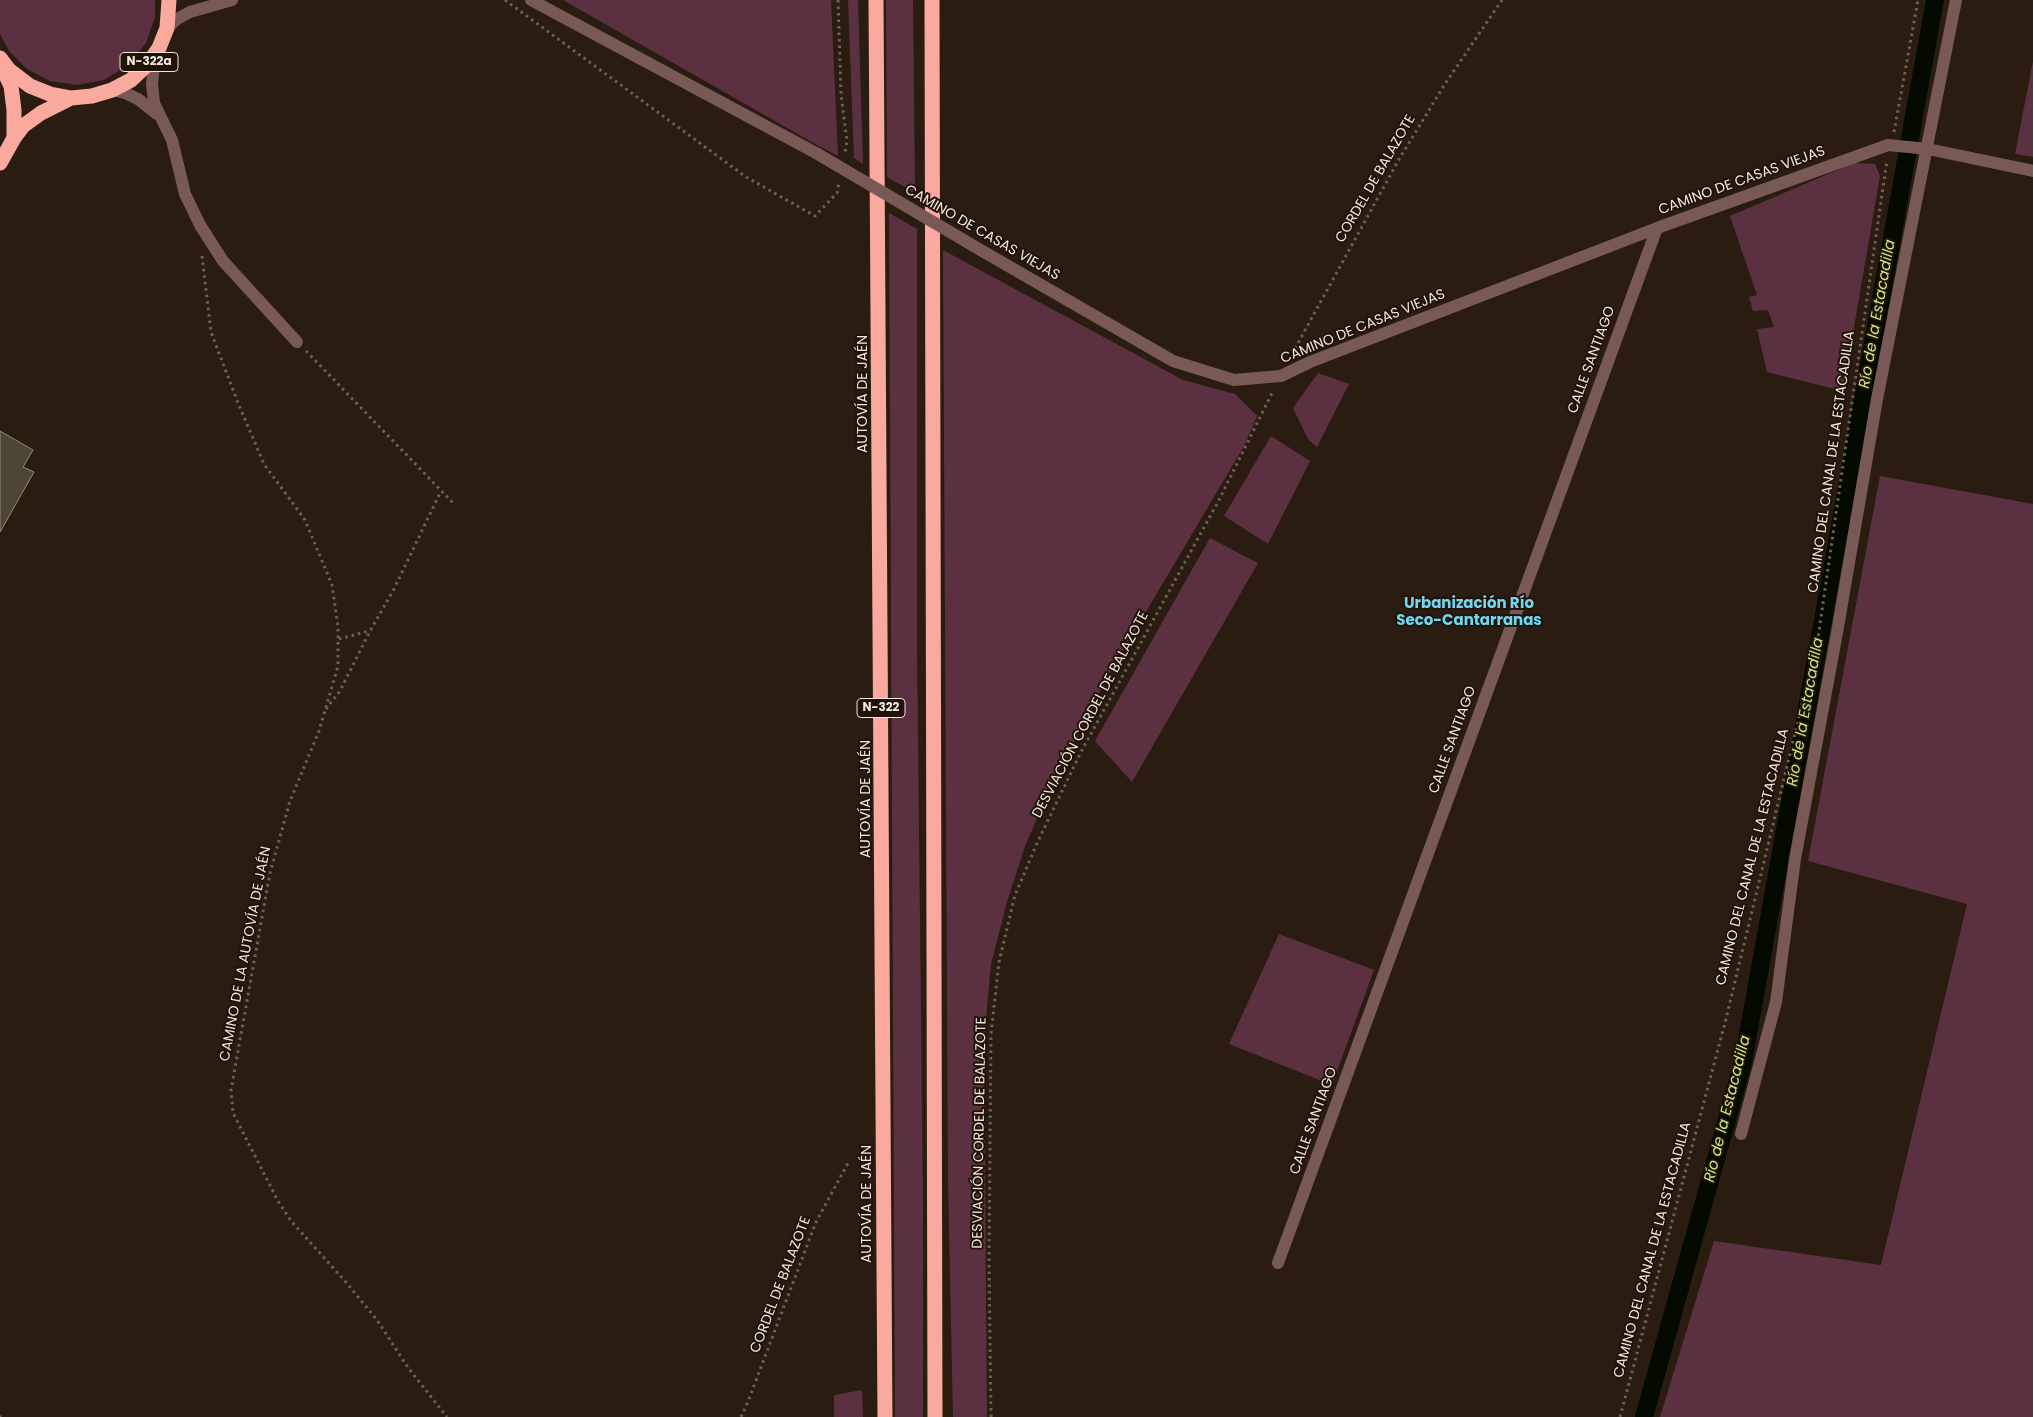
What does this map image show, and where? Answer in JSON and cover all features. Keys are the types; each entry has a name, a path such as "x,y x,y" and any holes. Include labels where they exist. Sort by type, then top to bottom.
{"highway":[{"name":"N-322a","path":"0,58 10,70 30,86 50,94 71,98 92,96 112,90 131,80 155,53 167,28 169,0"},
{"name":"AUTOVÍA DE JAÉN","path":"876,0 884,1417"},
{"path":"932,0 935,1417"},
{"name":"N-322a","path":"0,63 11,86 14,110 14,138"},
{"name":"N-322a","path":"0,163 23,126 41,113 71,98"}],"street":[{"path":"192,0 197,4 210,6"},
{"path":"167,28 177,19 190,12 232,0"},
{"name":"CAMINO DE CASAS VIEJAS","path":"531,0 816,153 1173,361 1234,380 1281,376 1310,362 1657,228 1888,145 1928,149 2033,172"},
{"path":"1741,1134 1776,1002 1795,859 1837,633 1877,400 1956,0"},
{"path":"155,53 152,84 154,103 172,140 185,194 200,225 223,262 297,342"},
{"path":"112,90 138,99 161,117"},
{"name":"CALLE SANTIAGO","path":"1278,1263 1657,228"}],"path":[{"name":"CORDEL DE BALAZOTE","path":"1281,376 1398,161 1445,84 1502,0"},
{"name":"CAMINO DEL CANAL DE LA ESTACADILLA","path":"1620,1417 1725,1023 1818,638 1886,174 1888,145 1896,128 1918,0"},
{"name":"CAMINO DE LA AUTOVÍA DE JAÉN","path":"202,251 211,332 264,464 305,520 332,585 338,639 338,666 319,731 290,801 270,873 231,1090 233,1113 268,1183 291,1221 345,1281 376,1320 409,1369 447,1417"},
{"path":"297,342 455,505"},
{"name":"DESVIACIÓN CORDEL DE BALAZOTE","path":"992,1417 989,1261 991,1034 999,962 1015,895 1038,841 1081,752 1218,500 1281,376"},
{"path":"324,712 340,692 370,630 393,591 441,491"},
{"path":"338,639 370,630"},
{"name":"CORDEL DE BALAZOTE","path":"741,1417 816,1222 848,1163"}],"shaded area":[{"path":"0,0 155,0 155,17 146,43 128,65 104,80 77,85 50,81 27,69 9,51 0,34"},
{"path":"563,0 831,0 838,156 817,145"},
{"path":"848,0 858,0 863,164 854,158"},
{"path":"886,0 913,0 915,193 887,177"},
{"path":"2033,61 2033,157 2015,154"},
{"path":"1854,163 1875,164 1880,176 1843,391 1767,372 1757,329 1774,327 1768,310 1753,311 1749,297 1757,295 1730,216"},
{"path":"889,213 917,229 917,643 923,1205 923,1417 895,1417"},
{"path":"943,250 1183,380 1235,394 1257,416 1244,446 1108,676 1054,780 1025,846 1007,902 991,964 984,1040 987,1417 953,1417 948,1179"},
{"path":"1318,373 1349,384 1317,447 1308,439 1293,408"},
{"path":"1271,436 1310,461 1268,544 1224,516"},
{"path":"1880,476 2033,504 2033,1417 1660,1417 1714,1241 1881,1265 1967,904 1808,861"},
{"path":"1210,538 1258,563 1132,782 1095,741"},
{"path":"1279,934 1374,970 1332,1085 1229,1044"},
{"path":"862,1390 863,1417 834,1417 834,1395"}],"building":[{"path":"0,431 33,450 23,467 34,472 0,532"}],"waterway":[{"name":"Río de la Estacadilla","path":"1644,1417 1743,1062 1935,0"}],"district":[{"name":"Urbanización Río Seco-Cantarranas","path":"1469,612"}]}
